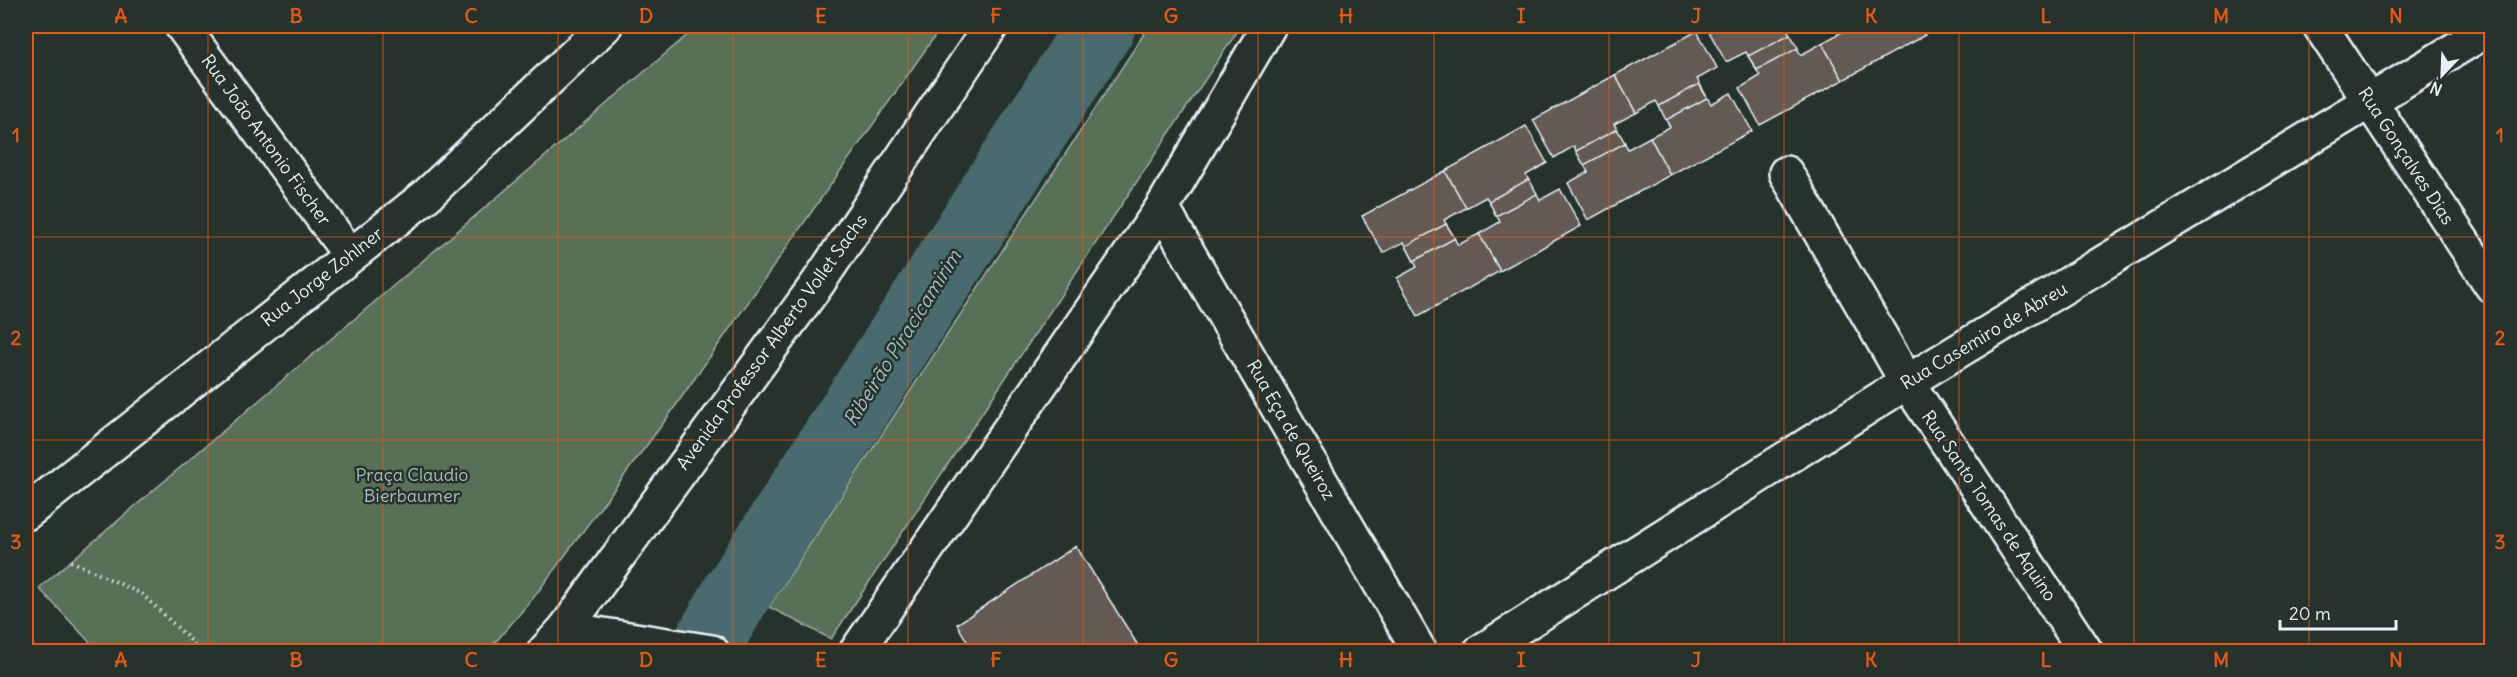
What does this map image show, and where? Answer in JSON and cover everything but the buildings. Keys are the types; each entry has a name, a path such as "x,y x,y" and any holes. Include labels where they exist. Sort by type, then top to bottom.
{"street":[{"name":"Rua João Antonio Fischer","path":"182,26 350,255"},
{"name":"Rua Jorge Zohlner","path":"26,512 426,196 605,26"},
{"name":"Avenida Professor Alberto Vollet Sachs","path":"555,640 818,283 991,26"},
{"path":"856,651 1161,208 1269,26"},
{"name":"Rua Gonçalves Dias","path":"2320,26 2492,286"},
{"name":"Rua Casemiro de Abreu","path":"1480,651 1906,382 2492,27"},
{"name":"Rua Santo Tomas de Aquino","path":"1786,173 1906,382 2086,651"},
{"name":"Rua Eça de Queiroz","path":"1161,208 1420,651"},
{"path":"555,640 618,636 712,651"}],"path":[{"path":"71,561 142,594 203,651"}],"green space":[{"name":"Praça Claudio Bierbaumer","path":"698,26 942,26 667,418 534,597 488,651 98,651 39,588"},
{"path":"1149,26 1241,26 831,639 769,607"}],"waterway":[{"name":"Ribeirão Piracicamirim","path":"703,652 737,593 1101,26"}]}
